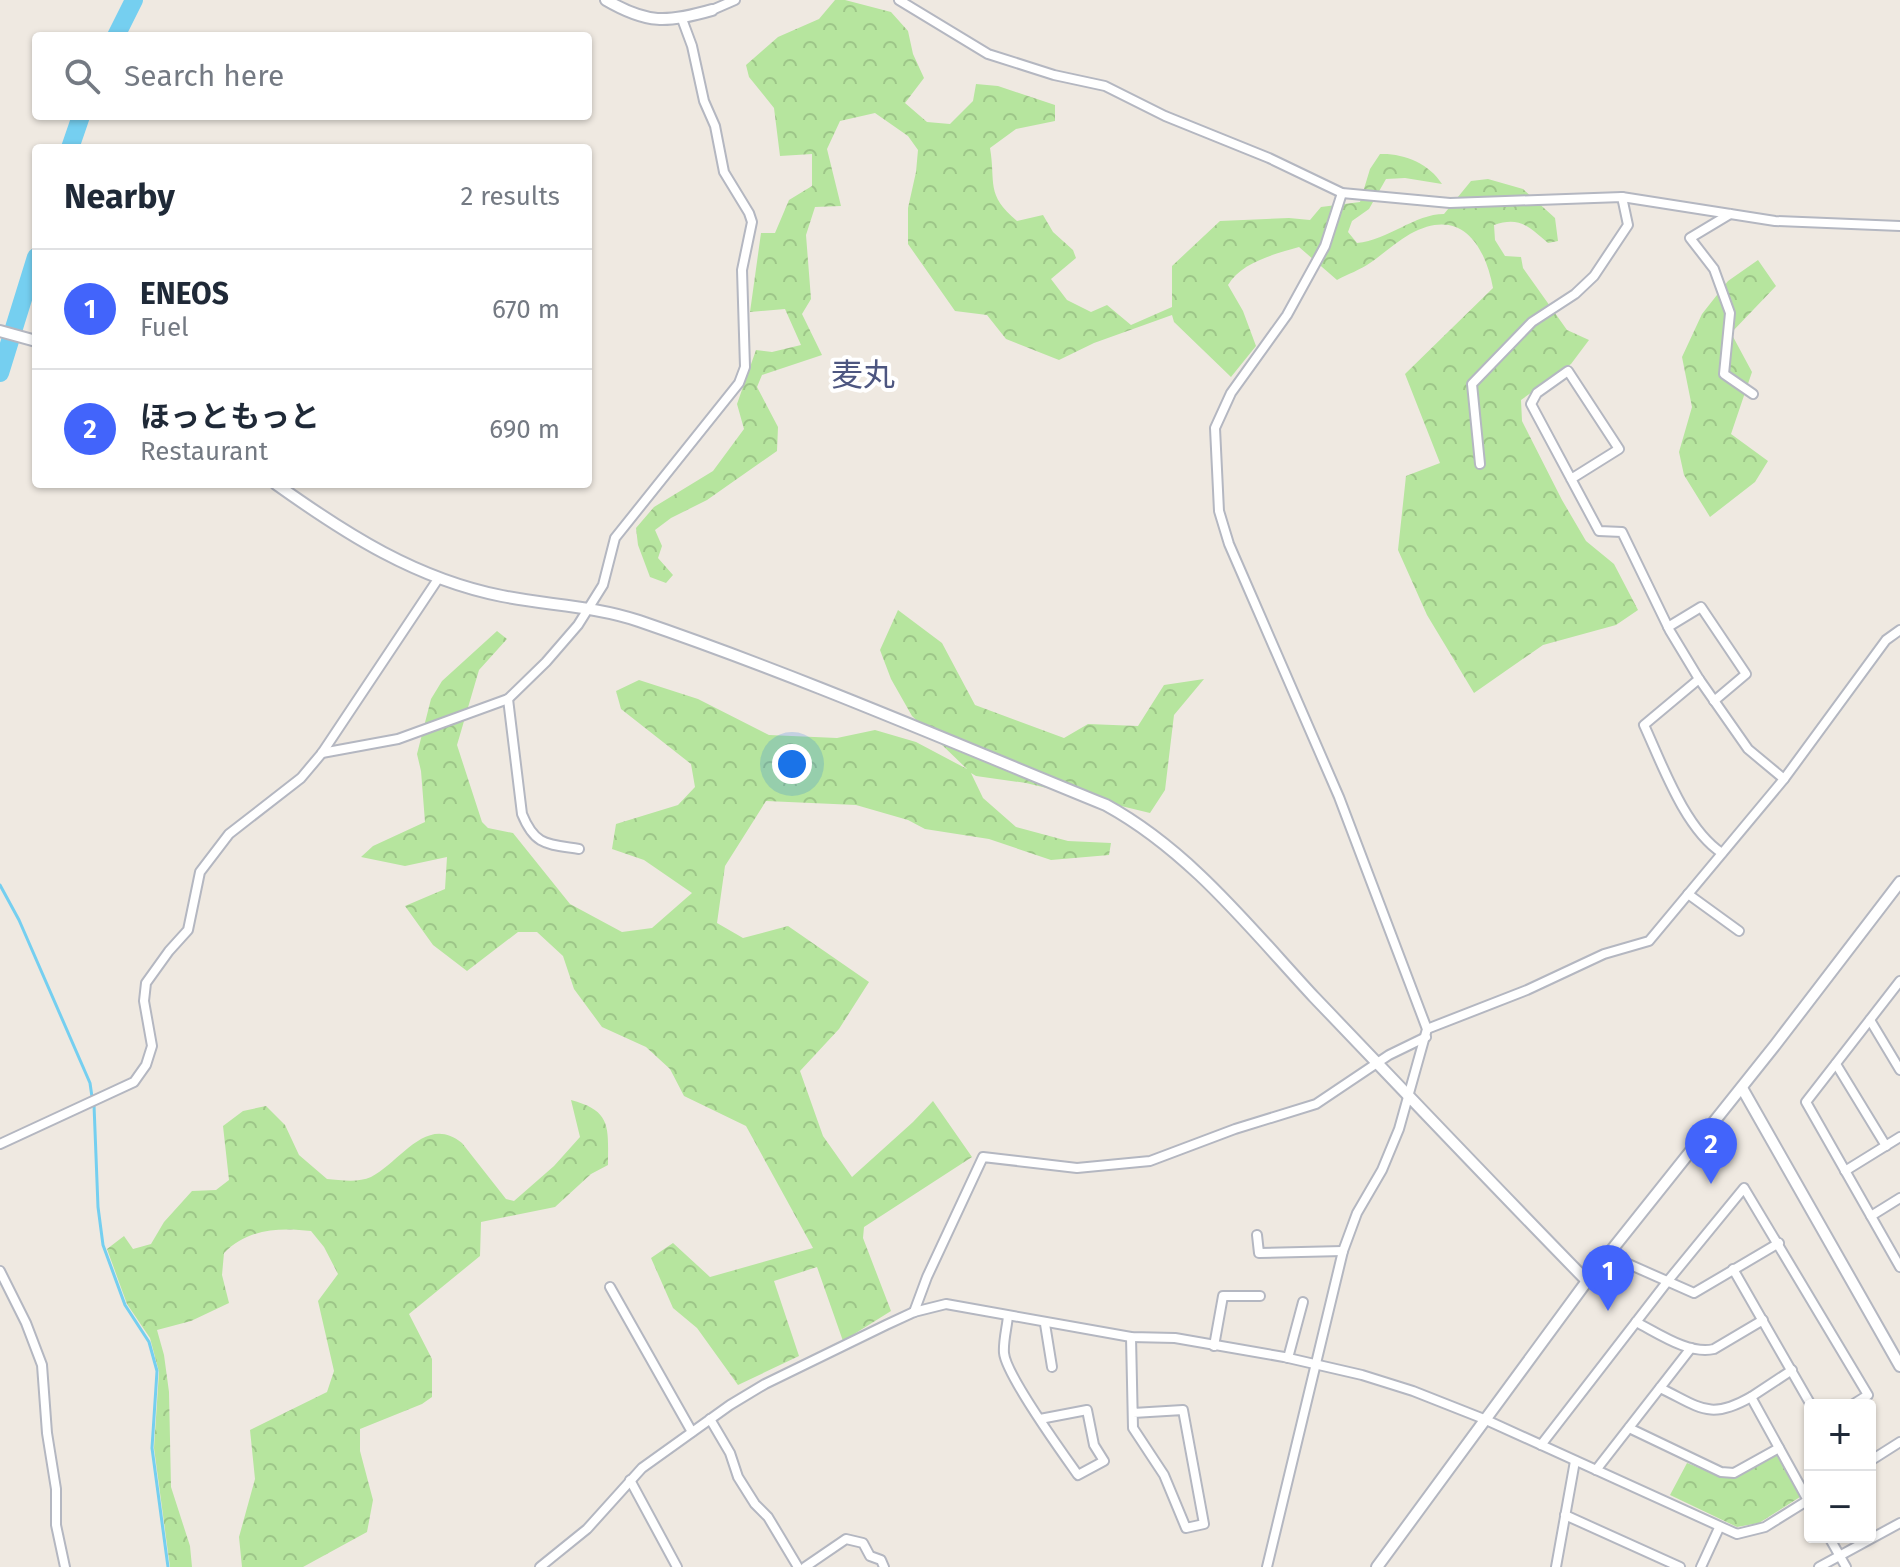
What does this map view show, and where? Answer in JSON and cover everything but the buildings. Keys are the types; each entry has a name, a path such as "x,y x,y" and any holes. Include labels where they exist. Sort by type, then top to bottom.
{"street":[{"path":"606,0 647,19 682,19 735,0"},
{"path":"899,0 988,54 1054,75 1105,86 1165,116 1269,158 1342,193 1450,203 1622,197 1775,221 1900,226"},
{"path":"322,753 398,739 508,699 578,625 603,585 615,538 739,383 745,367 742,270 752,222 724,172 715,126 704,101 692,46 682,19"},
{"path":"1267,1567 1343,1251 1357,1213 1382,1170 1399,1129 1427,1033 1339,797 1240,573 1219,511 1215,428 1220,414 1231,393 1287,315 1325,246 1342,193"},
{"path":"1480,464 1472,384 1532,322 1575,294 1594,276 1628,225 1622,197"},
{"path":"1730,214 1690,238 1714,269 1730,313 1724,374 1753,394"},
{"path":"0,331 32,340"},
{"path":"1571,479 1619,449 1568,371 1537,393 1531,404 1571,479 1599,531 1622,532 1668,627 1699,679 1748,749 1784,779"},
{"path":"282,488 361,542 438,579 500,596 635,620 822,689 1106,805 1133,819 1188,862 1587,1281"},
{"path":"0,1144 134,1082 146,1065 152,1046 144,1001 146,983 188,930 200,872 229,834 301,778 322,753 438,579"},
{"path":"1668,627 1701,607 1746,674 1714,701"},
{"path":"914,1312 983,1157 1077,1168 1150,1161 1235,1129 1316,1104 1427,1033 1604,954 1649,941 1784,779 1886,640 1900,630"},
{"path":"1699,679 1644,725 1685,809 1709,844 1722,853"},
{"path":"508,699 522,814 529,830 536,839 549,844 579,849"},
{"path":"1377,1567 1587,1281 1742,1088 1900,882"},
{"path":"1688,894 1739,931"},
{"path":"1899,1263 1806,1102 1900,981"},
{"path":"1870,1020 1900,1070"},
{"path":"1836,1064 1886,1146"},
{"path":"1742,1088 1900,1366"},
{"path":"1845,1171 1900,1137"},
{"path":"1541,1445 1744,1188 1868,1395 1862,1399"},
{"path":"1871,1216 1900,1198"},
{"path":"1257,1235 1259,1253 1343,1251"},
{"path":"1608,1255 1694,1293 1779,1243"},
{"path":"1733,1269 1808,1399"},
{"path":"0,1271 26,1323 42,1365 47,1433 56,1489 56,1525 65,1567"},
{"path":"610,1287 692,1432"},
{"path":"1214,1346 1223,1296 1260,1296"},
{"path":"1288,1358 1303,1302"},
{"path":"540,1567 587,1529 642,1468 710,1419 765,1384 914,1312 946,1304 1131,1337 1175,1338 1362,1375 1484,1419 1737,1534 1752,1532 1804,1504"},
{"path":"1008,1316 1004,1354 1040,1419 1078,1475 1104,1461 1094,1445 1087,1410 1040,1419"},
{"path":"1636,1322 1691,1348 1706,1351 1763,1320"},
{"path":"1045,1324 1052,1367"},
{"path":"1131,1337 1133,1428 1164,1475 1186,1528 1204,1524 1183,1410 1133,1413"},
{"path":"1596,1470 1691,1348"},
{"path":"1660,1388 1711,1412 1732,1407 1792,1370"},
{"path":"1751,1397 1804,1492"},
{"path":"710,1419 730,1453 738,1477 755,1504 768,1517 798,1567"},
{"path":"1629,1428 1721,1472 1734,1473 1779,1448"},
{"path":"1876,1457 1900,1442"},
{"path":"1556,1567 1575,1461"},
{"path":"630,1480 677,1567"},
{"path":"1565,1515 1680,1567"},
{"path":"1819,1567 1900,1523"},
{"path":"1701,1567 1719,1528"},
{"path":"805,1567 846,1539 863,1543 870,1556 881,1560 884,1567"},
{"path":"1833,1543 1846,1567"}],"green space":[{"path":"835,0 891,12 908,31 913,54 924,78 905,103 927,122 950,124 973,101 976,84 998,86 1055,105 1055,121 1016,129 990,148 996,195 1017,221 1043,215 1053,232 1073,250 1076,258 1051,279 1067,300 1091,312 1107,305 1131,325 1172,307 1172,266 1220,221 1310,220 1321,207 1360,202 1370,169 1380,154 1398,155 1415,161 1430,170 1442,184 1405,178 1386,179 1369,209 1352,221 1348,232 1357,243 1380,237 1423,218 1444,214 1471,181 1488,179 1523,189 1555,218 1558,241 1548,243 1524,225 1511,222 1494,225 1495,240 1505,256 1521,257 1523,268 1567,330 1589,340 1571,364 1521,400 1522,421 1586,541 1614,564 1638,610 1616,625 1543,645 1474,693 1427,615 1398,550 1406,476 1440,463 1405,374 1493,288 1484,257 1467,234 1443,224 1428,226 1337,280 1299,247 1269,256 1241,270 1228,285 1243,311 1256,346 1231,377 1174,322 1172,315 1094,343 1059,360 1006,339 987,315 955,311 908,244 908,208 918,150 908,136 875,113 840,121 827,149 841,206 815,207 806,235 811,299 802,314 822,355 762,375 757,387 778,427 777,451 707,500 655,530 662,546 658,558 673,575 666,583 650,577 638,545 636,528 654,507 713,471 744,429 737,404 756,350 772,352 801,345 785,309 750,312 761,233 775,233 789,200 812,186 812,154 780,156 774,108 749,77 746,65 778,37 819,19"},
{"path":"1758,260 1776,286 1731,333 1752,372 1731,434 1768,461 1755,482 1710,517 1684,475 1679,452 1692,407 1682,357 1702,314 1728,281"},
{"path":"898,610 942,643 975,705 1064,738 1088,724 1138,726 1164,685 1204,679 1174,715 1165,790 1150,813 971,773 983,798 1016,827 1068,841 1111,843 1109,855 1051,860 989,839 925,829 908,820 856,805 766,801 725,866 717,923 743,938 788,926 869,982 839,1029 800,1071 823,1136 852,1177 933,1101 972,1157 864,1227 863,1238 891,1311 843,1341 817,1267 774,1281 799,1356 738,1385 697,1328 673,1308 651,1258 673,1243 710,1277 813,1248 746,1126 684,1096 670,1069 646,1047 602,1027 574,989 563,956 537,932 518,932 467,971 433,945 405,906 445,889 447,857 405,866 361,857 373,846 425,822 417,754 431,699 442,681 497,631 507,639 479,670 457,745 482,822 488,828 513,833 570,904 622,932 652,928 692,893 644,860 612,849 616,824 678,805 695,787 691,764 621,709 616,691 639,680 698,699 769,735 837,738 875,730 916,742 967,769 912,716 891,679 880,650"},
{"path":"571,1100 594,1109 605,1122 608,1165 591,1174 555,1207 481,1222 480,1256 409,1314 432,1359 432,1397 360,1429 360,1451 373,1500 367,1532 303,1567 242,1567 239,1537 255,1479 250,1430 327,1392 334,1371 318,1301 338,1274 324,1247 311,1231 287,1229 264,1232 253,1234 233,1245 224,1253 222,1275 229,1303 191,1321 157,1330 169,1392 171,1487 190,1546 192,1567 170,1567 154,1448 159,1372 150,1338 127,1304 107,1249 124,1236 133,1249 151,1244 164,1222 192,1191 216,1190 229,1180 223,1126 243,1111 266,1106 285,1125 299,1155 327,1179 366,1179 425,1137 437,1134 449,1136 462,1143 506,1199 514,1201 554,1166 580,1137"},
{"path":"1776,1454 1800,1497 1759,1523 1737,1527 1670,1495 1687,1463 1716,1474 1733,1476"}],"waterway":[{"path":"118,32 134,0"},
{"path":"71,144 80,120"},
{"path":"0,373 32,270"},
{"path":"0,885 19,920 90,1083 92,1097"},
{"path":"94,1105 98,1207 103,1245 125,1305 149,1342 157,1371 152,1448 168,1567"}],"place":[{"name":"ほっともっと","path":"1711,1184"},
{"name":"ENEOS","path":"1608,1311"}],"district":[{"name":"麦丸","path":"863,375"}]}
